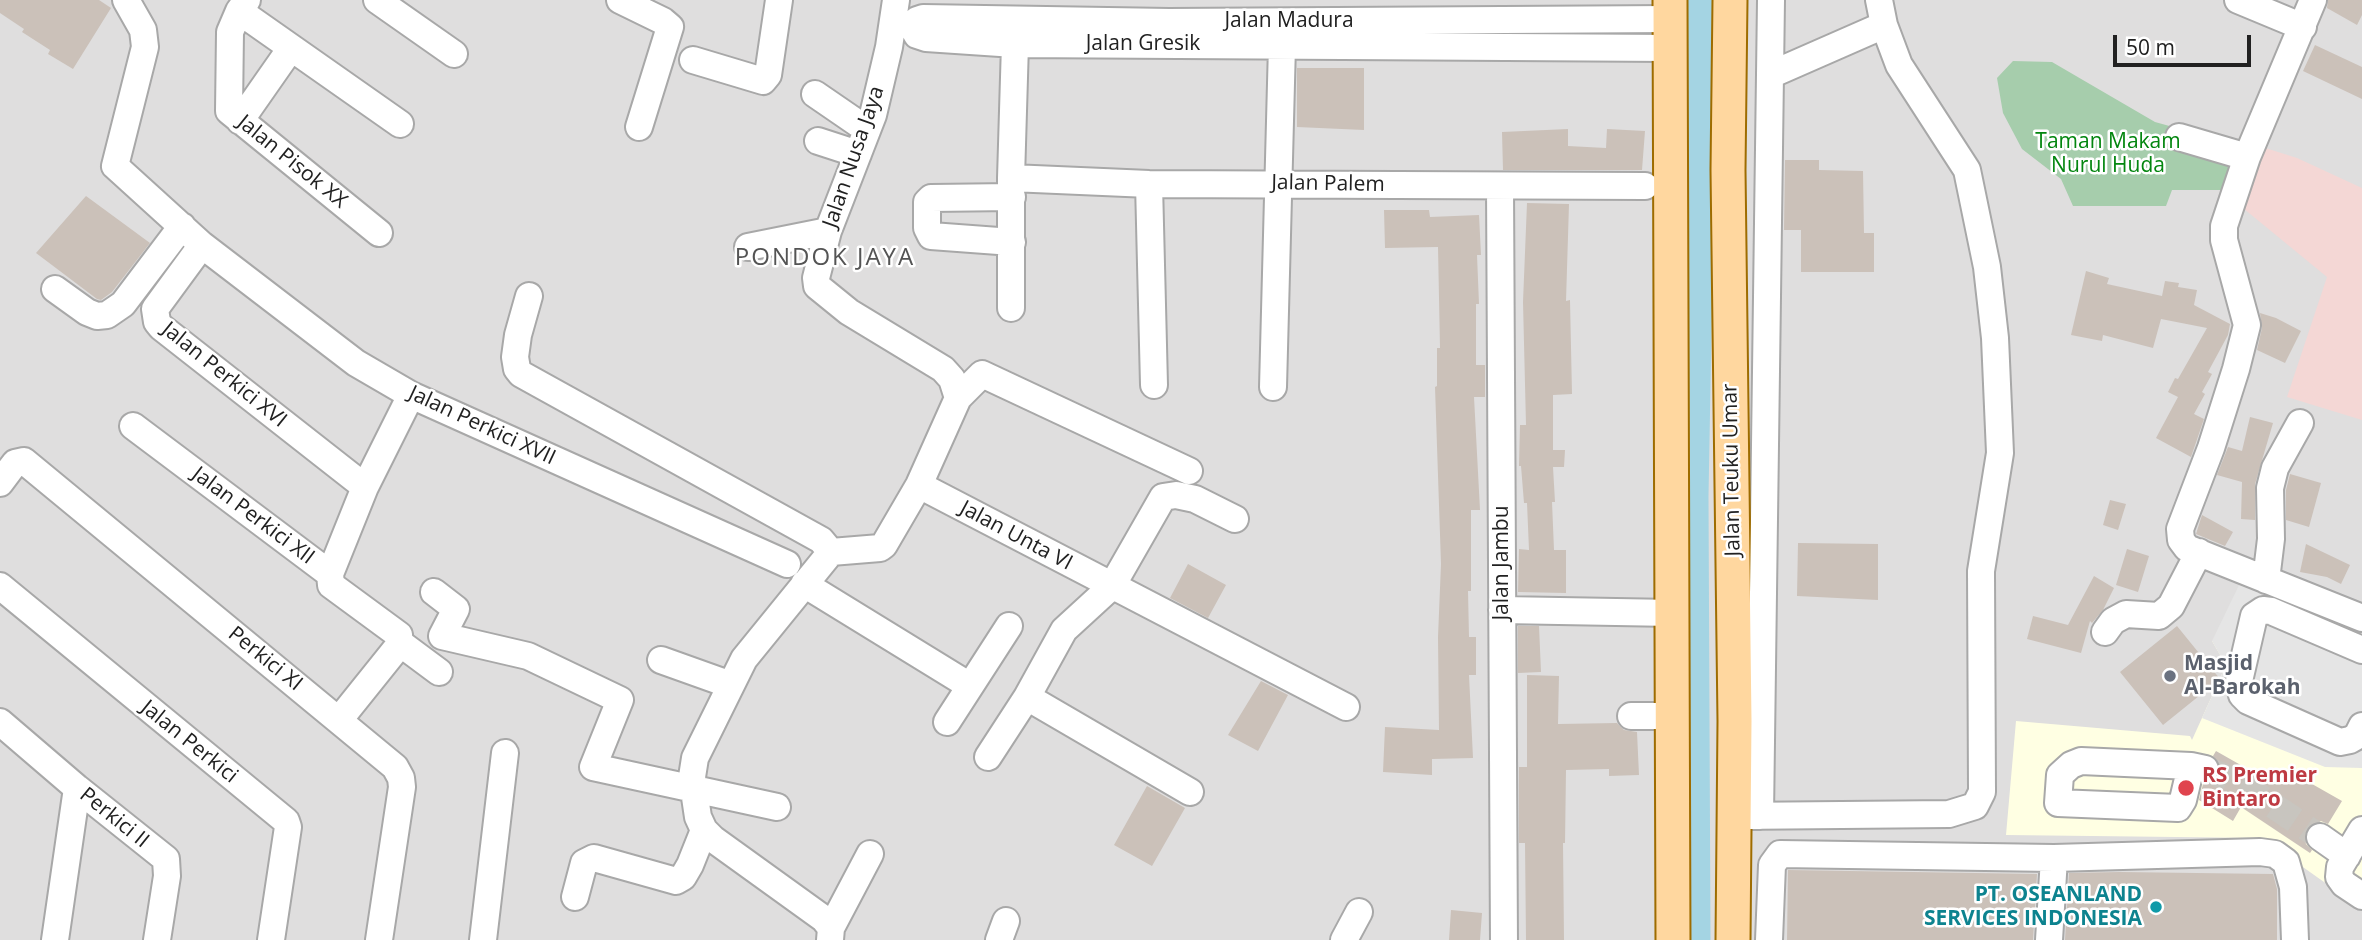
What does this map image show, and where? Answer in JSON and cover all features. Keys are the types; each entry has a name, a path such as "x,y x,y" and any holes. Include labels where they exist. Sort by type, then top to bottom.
{"main road":[{"name":"Jalan Teuku Umar","path":"1730,0 1728,170 1735,721 1747,816 1733,940"},
{"path":"1658,27 1673,614 1673,940"}],"street":[{"path":"126,0 143,30 145,47 115,159 116,166 202,245"},
{"path":"377,0 454,54"},
{"path":"620,0 670,27 639,127"},
{"path":"693,60 763,81 768,75 779,0"},
{"name":"Jalan Nusa Jaya","path":"897,0 873,115 828,231 816,278 817,286 849,312 943,369 952,379 958,398"},
{"path":"1770,75 1882,13 1899,65 1967,170 1987,267 1996,338 2000,453 1981,571 1982,792 1975,806 1950,814 1747,816 1771,0"},
{"path":"2238,0 2302,27"},
{"path":"2313,0 2247,157 2224,226 2224,240 2247,325 2211,448 2180,528 2181,540 2193,550 2362,618"},
{"path":"243,6 291,48 400,124"},
{"name":"Jalan Pisok XX","path":"243,6 230,32 229,111 379,233"},
{"name":"Jalan Madura","path":"913,28 916,20 923,18 1170,11 1473,22"},
{"name":"Jalan Gresik","path":"913,28 917,35 926,37 1015,44 1282,45 1473,22 1658,27"},
{"path":"1011,308 1015,44"},
{"path":"1273,387 1282,45"},
{"path":"240,121 291,48"},
{"path":"815,94 862,141"},
{"path":"2179,137 2247,157"},
{"path":"818,141 862,141"},
{"path":"1149,184 1154,385"},
{"name":"Jalan Palem","path":"1012,242 933,237 927,228 927,202 931,198 1012,188 1149,184 1645,186"},
{"name":"Jalan Jambu","path":"1500,186 1504,940"},
{"path":"55,289 87,312 97,316 107,315 116,310 181,226"},
{"path":"748,247 828,231"},
{"name":"Jalan Perkici XVII","path":"202,245 356,363 411,395 795,574 970,686"},
{"name":"Jalan Perkici XVI","path":"202,245 155,309 157,322 365,486"},
{"path":"529,296 515,357 517,369 521,374 821,540 831,552"},
{"path":"830,934 824,919 704,830 698,817 693,788 695,758 744,659 795,574 831,552 880,548 884,545 919,485 958,398 982,374 1189,471"},
{"path":"330,574 365,486 411,395"},
{"path":"2266,580 2271,538 2270,488 2276,468 2300,423"},
{"name":"Jalan Perkici XII","path":"133,426 330,574 331,585 439,672"},
{"name":"Perkici XI","path":"0,482 15,463 24,461 387,759 401,778 402,787 379,940"},
{"name":"Jalan Unta VI","path":"919,485 1346,707"},
{"path":"988,757 1027,697 1064,630 1112,586 1163,497 1176,495 1195,499 1236,519"},
{"path":"2105,632 2113,621 2126,614 2159,616 2171,606 2193,550"},
{"name":"Jalan Perkici","path":"0,586 286,821 288,827 271,940"},
{"path":"434,592 456,609 442,636 528,656 620,701 593,767 777,807"},
{"path":"1502,610 1673,614"},
{"path":"2362,650 2263,610 2254,615 2239,681 2242,695 2248,701 2340,742 2357,736 2362,726"},
{"path":"947,722 1009,625"},
{"path":"340,720 400,639"},
{"path":"661,660 731,685"},
{"path":"1027,697 1189,792"},
{"path":"1631,716 1673,716"},
{"name":"Perkici II","path":"0,722 166,859 167,876 157,940"},
{"path":"483,940 505,753"},
{"path":"55,940 77,788"},
{"path":"575,897 584,863 594,858 676,881 683,877 690,865 704,830"},
{"path":"2362,830 2340,867 2339,877 2344,884 2362,896"},
{"path":"2320,837 2347,856"},
{"path":"1769,940 1772,865 1780,854 2054,858 2260,852 2275,854 2286,862 2290,874 2295,940"},
{"path":"830,934 870,854"},
{"path":"2049,940 2054,858"},
{"path":"1344,940 1359,912"}],"shaded area":[{"path":"0,0 2362,0 2362,940 0,940"},
{"path":"2256,145 2297,158 2362,188 2362,420 2287,397 2327,277 2238,204"},
{"path":"2241,581 2362,627 2362,768 2325,767 2202,718 2226,665 2212,641"},
{"name":"RS Premier Bintaro","path":"2362,627 2362,909 2262,838 2006,835 2016,721 2190,736 2192,740 2226,665 2212,641"}],"green space":[{"name":"Taman Makam Nurul Huda","path":"2013,61 2052,62 2155,122 2238,145 2222,190 2172,190 2166,206 2073,206 2061,179 2022,149 2003,113 1997,78"}],"building":[{"path":"0,0 99,0 111,8 73,69 48,54 50,50 22,32 24,29 0,13"},
{"path":"2328,0 2362,0 2362,15 2357,25 2327,8"},
{"path":"2315,45 2362,67 2362,99 2303,71"},
{"path":"1297,68 1364,68 1364,130 1297,127"},
{"path":"1568,129 1568,146 1606,148 1607,129 1645,131 1642,170 1503,170 1502,132"},
{"path":"1785,160 1819,160 1819,170 1863,171 1864,233 1874,233 1874,272 1801,272 1801,230 1784,230"},
{"path":"86,196 150,243 112,292 101,300 36,253"},
{"path":"1527,203 1569,204 1566,301 1570,300 1572,394 1553,395 1553,450 1565,450 1564,467 1553,467 1555,502 1552,502 1554,550 1566,550 1566,593 1518,592 1519,549 1529,550 1527,503 1524,503 1519,466 1520,425 1526,425 1523,302"},
{"path":"1384,210 1429,210 1430,217 1479,215 1481,255 1477,255 1479,304 1476,304 1476,365 1485,365 1485,397 1474,397 1480,510 1471,510 1471,591 1468,591 1469,637 1476,637 1476,675 1469,675 1473,758 1432,759 1432,775 1383,772 1385,727 1439,730 1438,637 1441,564 1435,387 1437,348 1440,348 1438,247 1385,248"},
{"path":"2086,271 2109,278 2107,284 2162,296 2165,281 2179,283 2178,287 2197,290 2194,305 2230,324 2228,335 2208,372 2212,374 2202,392 2205,394 2194,414 2204,419 2191,457 2156,438 2178,397 2168,392 2207,328 2161,319 2153,348 2103,335 2102,341 2071,335"},
{"path":"2260,313 2301,331 2285,363 2257,350 2262,328"},
{"path":"2250,417 2273,423 2255,484 2255,520 2241,519 2242,482 2217,475 2228,447 2242,451"},
{"path":"2290,474 2321,483 2309,527 2286,520 2286,490"},
{"path":"2110,500 2126,504 2118,530 2103,525"},
{"path":"2202,515 2233,532 2225,546 2196,534"},
{"path":"1798,543 1878,544 1878,600 1797,596"},
{"path":"2306,544 2350,565 2341,584 2327,577 2300,572"},
{"path":"2127,549 2149,556 2138,592 2116,585"},
{"path":"1188,564 1226,585 1208,618 1170,598"},
{"path":"2094,576 2114,588 2103,610 2092,623 2090,621 2081,653 2027,639 2033,616 2068,625"},
{"path":"1518,626 1539,626 1541,672 1518,673"},
{"name":"Masjid Al-Barokah","path":"2177,626 2220,679 2163,725 2120,672"},
{"path":"1527,675 1559,676 1558,724 1617,723 1624,730 1637,732 1639,775 1609,776 1609,769 1566,770 1563,843 1564,940 1526,940 1525,843 1519,843 1519,767 1527,767"},
{"path":"1261,681 1288,695 1258,751 1228,735"},
{"path":"2216,751 2260,776 2305,780 2342,801 2328,824 2314,822 2307,829 2304,836 2306,844 2312,850 2310,853 2241,807 2233,821 2199,800 2203,784 2210,784 2220,773 2220,764 2213,756"},
{"path":"1147,786 1185,808 1152,866 1114,845"},
{"path":"1788,870 2037,874 2033,940 1787,940"},
{"path":"2069,873 2273,874 2277,889 2277,940 2065,940"},
{"path":"1451,910 1482,913 1480,940 1449,940"}],"waterway":[{"path":"1694,940 1692,496 1701,0"}],"tunnel":[{"path":"2205,769 2259,796 2320,837"}],"place":[{"name":"Masjid Al-Barokah","path":"2170,676"},
{"name":"RS Premier Bintaro","path":"2186,788"},
{"name":"PT. OSEANLAND SERVICES INDONESIA","path":"2156,907"}],"district":[{"name":"PONDOK JAYA","path":"825,258"}]}
